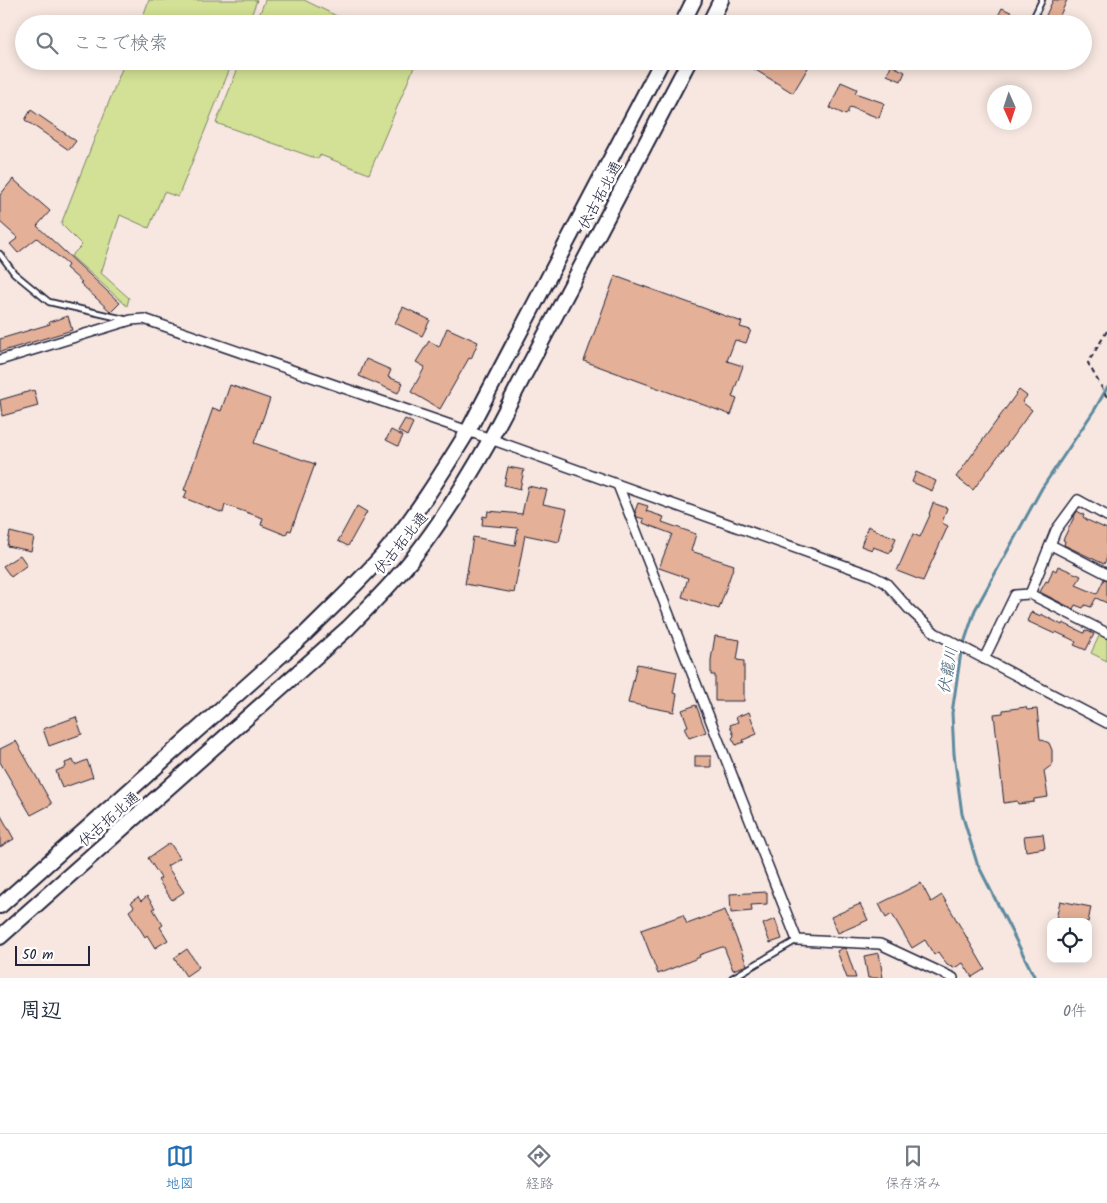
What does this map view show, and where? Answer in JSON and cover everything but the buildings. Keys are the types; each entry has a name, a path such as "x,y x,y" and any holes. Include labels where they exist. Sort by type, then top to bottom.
{"main road":[{"path":"686,15 694,0"},
{"path":"714,15 721,0"},
{"name":"伏古拓北通","path":"0,906 299,639 351,589 408,522 437,482 468,431 657,70"},
{"name":"伏古拓北通","path":"0,937 292,679 374,602 412,559 439,523 490,440 684,70"}],"street":[{"path":"0,360 131,320 144,319 468,431 871,575 886,583 909,609 935,633 1107,723"},
{"path":"618,485 797,940 880,944 953,978"},
{"path":"1030,594 1056,530 1078,500 1107,516"},
{"path":"1051,546 1107,574"},
{"path":"981,658 1015,595 1030,594 1107,633"}],"lane":[{"path":"1035,15 1042,0"},
{"path":"0,254 14,273 49,302 131,320"},
{"path":"732,978 797,940"}],"path":[{"path":"1107,332 1088,363 1107,397"}],"green space":[{"path":"149,0 257,0 251,15 143,15"},
{"path":"265,0 304,0 335,15 259,15"},
{"path":"121,70 229,70 178,197 164,192 149,228 120,215 101,273 129,298 127,306 71,256 82,245 61,224"},
{"path":"237,70 413,70 369,174 320,155 318,159 216,123"},
{"path":"1100,634 1107,638 1107,661 1091,653"}],"waterway":[{"name":"伏籠川","path":"1035,978 977,863 962,814 954,754 952,713 961,652 975,610 1042,488 1107,388"}]}
